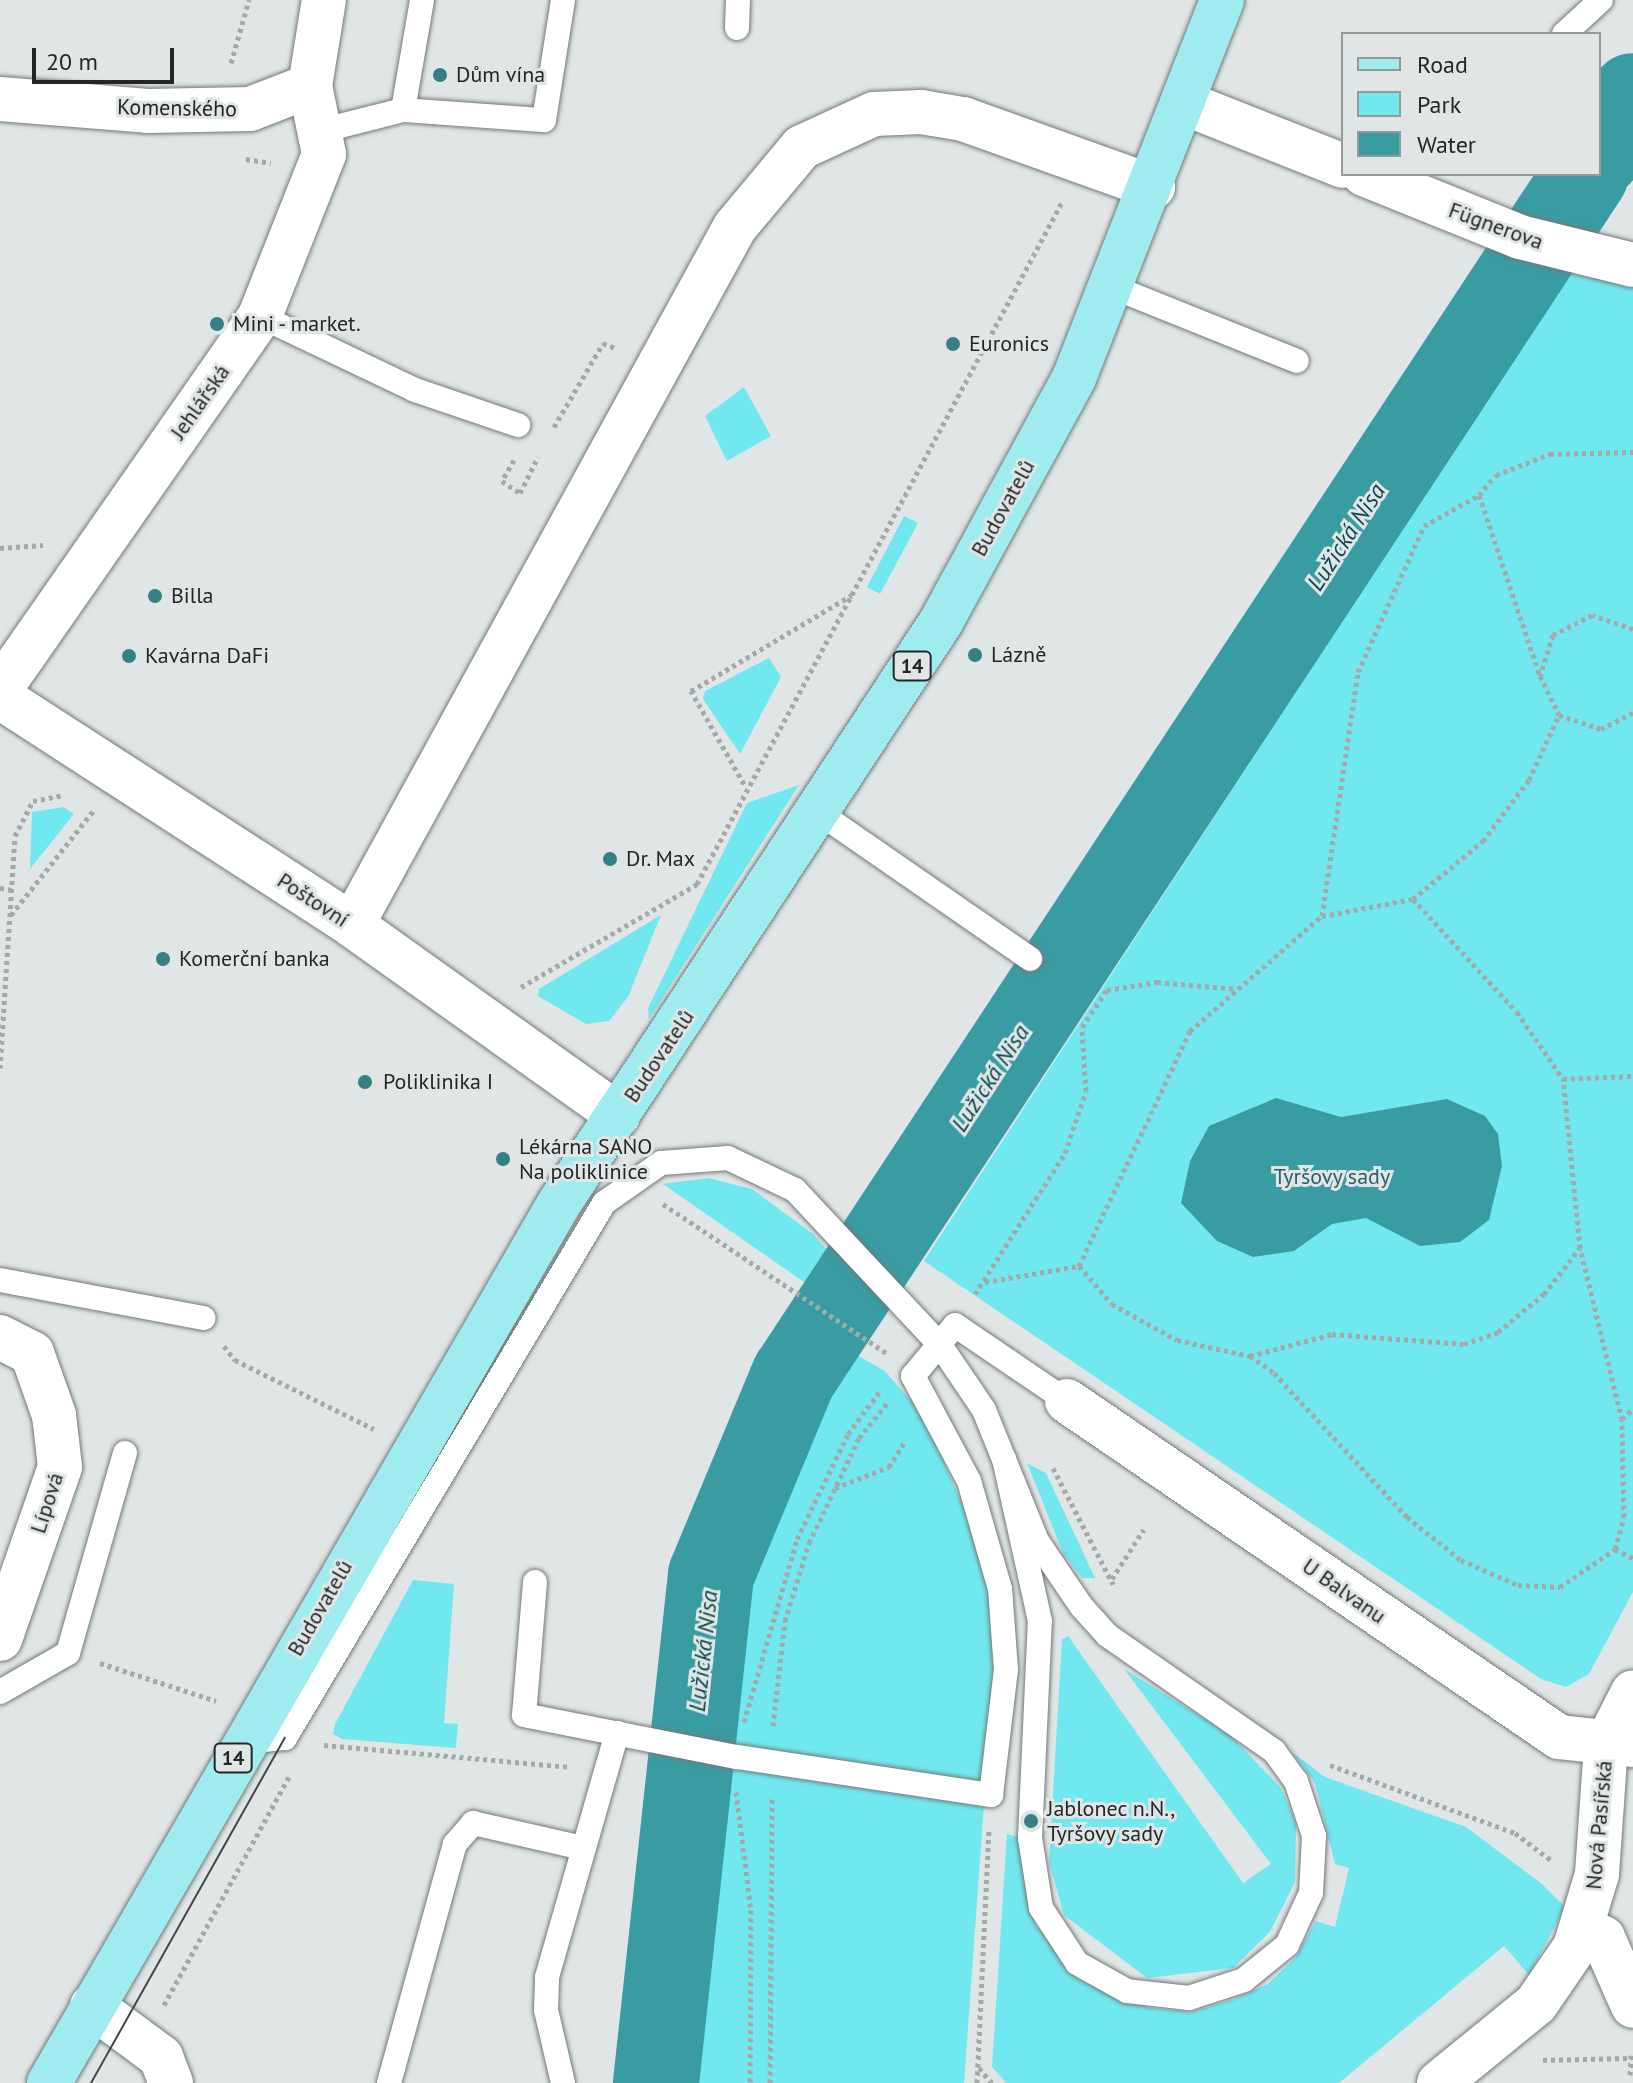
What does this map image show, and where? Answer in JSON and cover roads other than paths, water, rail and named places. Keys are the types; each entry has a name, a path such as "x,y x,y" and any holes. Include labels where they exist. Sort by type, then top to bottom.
{"main road":[{"name":"Budovatelů","path":"49,2083 242,1743 528,1288 618,1115 941,622 1074,378 1153,187 1222,0"}],"street":[{"path":"310,86 324,0"},
{"name":"Komenského","path":"0,99 148,111 250,109 310,86"},
{"name":"Jehlářská","path":"0,689 260,316 310,199 324,130 310,86"},
{"path":"1184,103 1341,165"},
{"path":"352,925 727,241 768,181 802,147 874,114 963,119 1153,187"},
{"name":"Fügnerova","path":"1369,176 1520,237 1633,265"},
{"name":"Poštovní","path":"0,697 352,925 618,1115"},
{"name":"Lípová","path":"0,1337 32,1353 54,1415 60,1467 0,1639"},
{"name":"U Balvanu","path":"1067,1401 1559,1737 1619,1745"},
{"path":"1619,1745 1633,1692"},
{"name":"Nová Pasířská","path":"1439,2083 1536,2004 1584,1929 1597,1874 1619,1745"},
{"path":"1584,1929 1603,1938 1633,2006"},
{"path":"92,2006 161,2057 171,2083"}],"lane":[{"path":"403,110 422,0"},
{"path":"324,130 403,110 544,120 563,0"},
{"path":"737,28 738,0"},
{"path":"1566,32 1601,0"},
{"path":"1113,287 1297,361"},
{"path":"260,316 415,390 518,425"},
{"path":"818,812 1030,959"},
{"path":"528,1288 616,1189 682,1159 728,1158 776,1175 849,1244 940,1345 984,1410 1004,1459 1037,1541 1081,1606 1107,1635 1274,1751 1296,1781 1314,1836 1311,1893 1287,1945 1244,1980 1189,1998 1127,1991 1077,1963 1041,1908 1030,1838 1040,1621 1004,1459"},
{"path":"0,1280 203,1318"},
{"path":"535,1582 524,1715 770,1763 991,1795 1006,1670 1000,1589 969,1481 902,1377 940,1345 955,1325 1067,1401"},
{"path":"0,1692 68,1653 125,1453"},
{"path":"563,2083 546,2010 547,1977 617,1733"},
{"path":"389,2083 455,1844 473,1823 583,1848"}],"water":[{"path":"1276,1098 1341,1117 1447,1099 1485,1116 1498,1134 1502,1166 1489,1220 1460,1242 1420,1246 1366,1218 1332,1224 1294,1251 1253,1257 1217,1241 1181,1203 1190,1161 1209,1126"}],"waterway":[{"name":"Lužická Nisa","path":"1601,151 1633,96"},
{"name":"Lužická Nisa","path":"656,2083 711,1575 794,1376 1585,176"}],"tram line":[{"path":"91,2083 285,1738"}],"place":[{"name":"Dům vína","path":"440,75"},
{"name":"Mini - market.","path":"217,324"},
{"name":"Euronics","path":"953,344"},
{"name":"Billa","path":"155,596"},
{"name":"Lázně","path":"975,655"},
{"name":"Kavárna DaFi","path":"129,656"},
{"name":"Dr. Max","path":"610,859"},
{"name":"Komerční banka","path":"163,959"},
{"name":"Poliklinika I","path":"365,1082"},
{"name":"Lékárna SANO Na poliklinice","path":"503,1159"},
{"name":"Jablonec n.N., Tyršovy sady","path":"1031,1821"}],"park label":[{"name":"Tyršovy sady","path":"1332,1177"}]}
